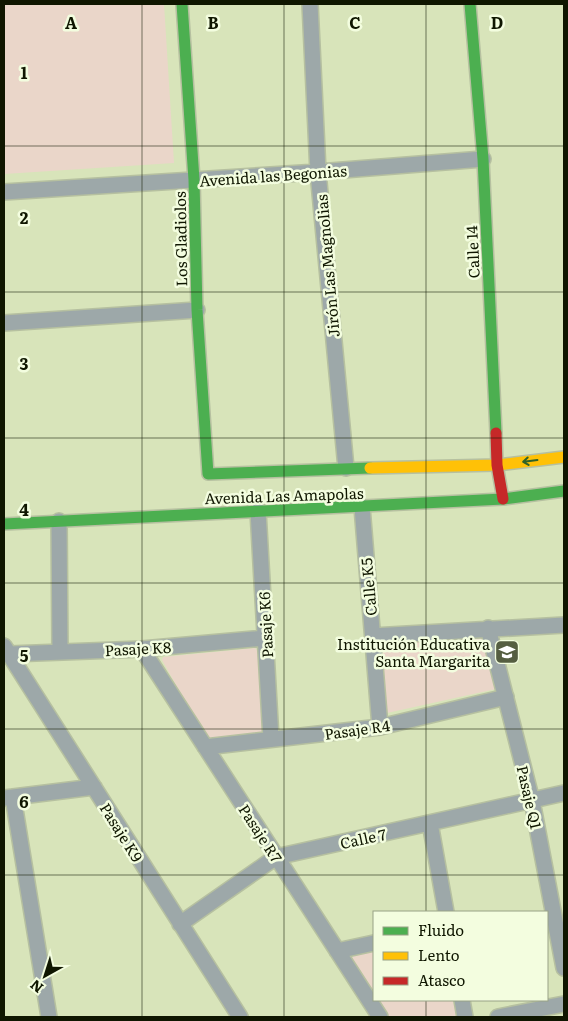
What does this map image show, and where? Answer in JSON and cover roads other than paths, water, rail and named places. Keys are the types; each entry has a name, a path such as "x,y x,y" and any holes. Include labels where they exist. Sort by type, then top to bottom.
{"street":[{"name":"Los Gladiolos","path":"182,4 194,180 197,310 208,474 346,468"},
{"name":"Jirón Las Magnolias","path":"310,4 318,172 346,468"},
{"name":"Calle 14","path":"470,4 483,159 497,465 503,499"},
{"name":"Avenida las Begonias","path":"4,192 318,172 483,159"},
{"path":"4,324 197,310"},
{"path":"346,468 497,465 564,457"},
{"name":"Avenida Las Amapolas","path":"4,524 503,499 564,491"},
{"name":"Calle K5","path":"362,507 380,728"},
{"name":"Pasaje K6","path":"258,511 271,739"},
{"path":"59,521 60,652"},
{"path":"372,636 564,625"},
{"name":"Pasaje Q1","path":"488,628 558,906 564,968"},
{"name":"Pasaje K8","path":"7,650 60,652 142,649 265,638"},
{"name":"Pasaje R7","path":"142,649 380,1017"},
{"name":"Pasaje K9","path":"7,650 240,1017"},
{"name":"Pasaje R4","path":"205,747 380,728 506,697"},
{"path":"49,1017 9,797 94,787"},
{"name":"Calle 7","path":"180,924 276,856 564,793"},
{"path":"430,823 446,911"},
{"path":"337,951 373,943"},
{"path":"462,1001 465,1017"},
{"path":"498,1017 564,1004"}],"place":[{"name":"Institución Educativa Santa Margarita","path":"507,652"}]}
